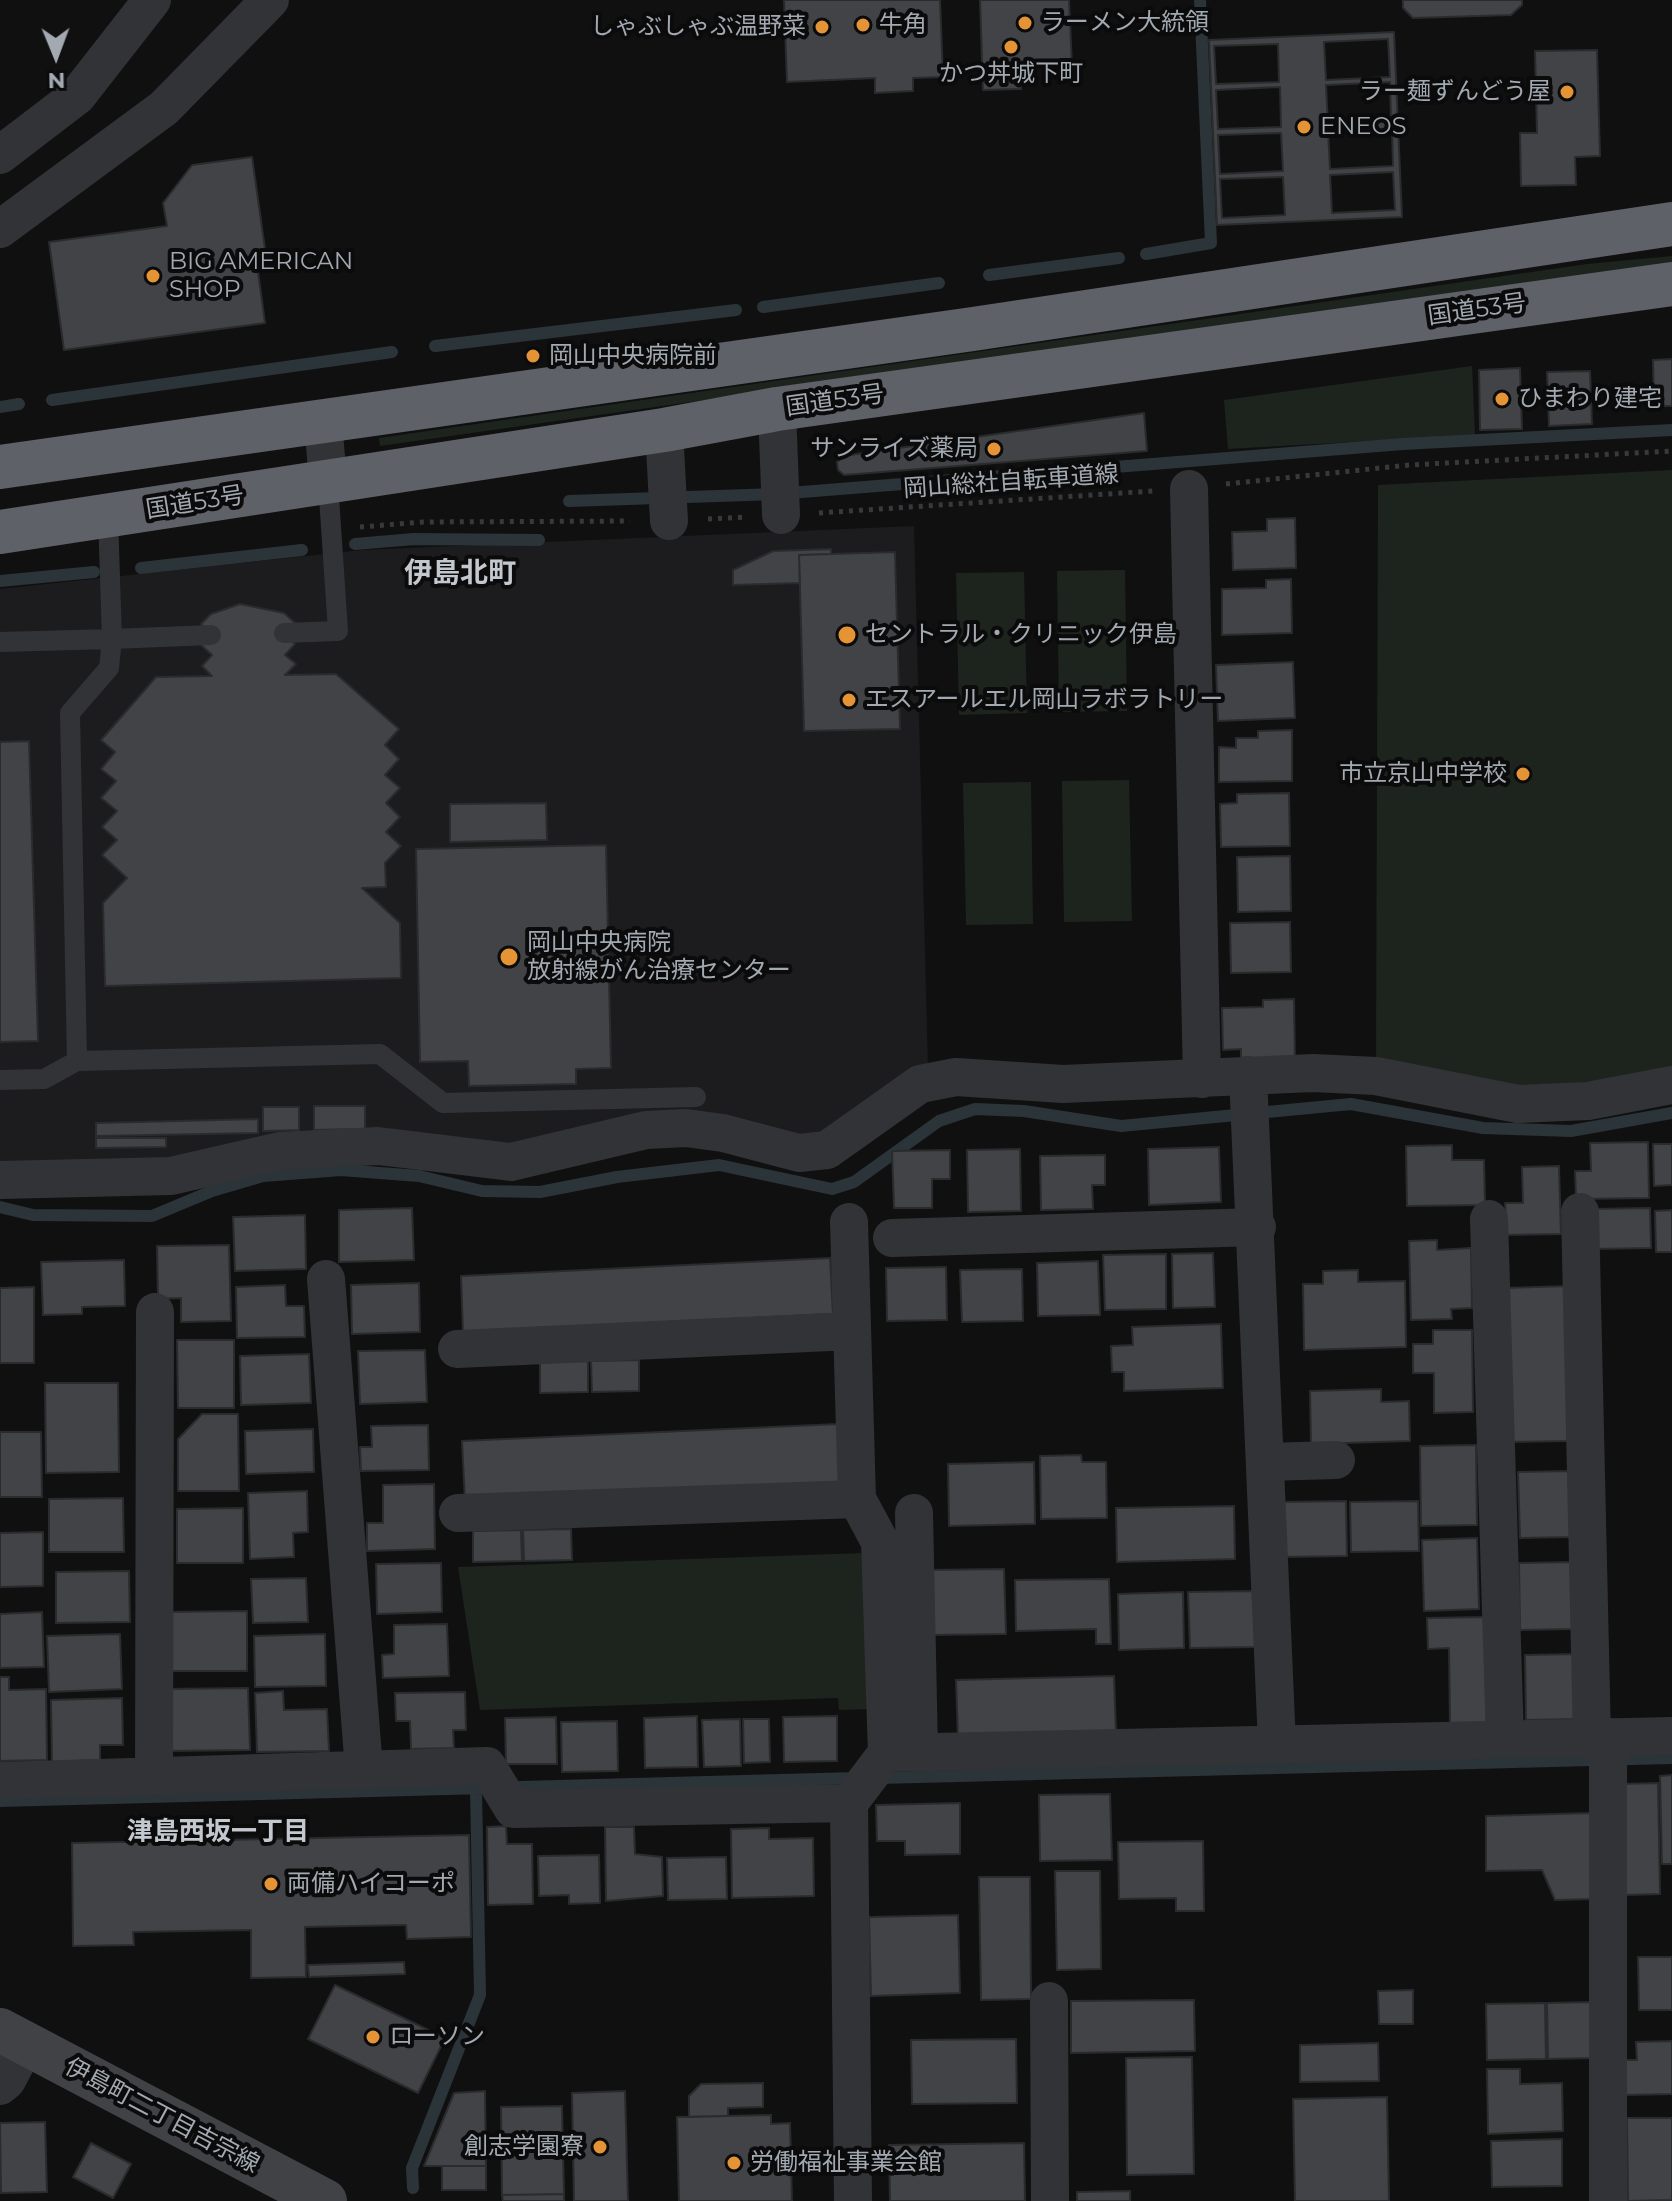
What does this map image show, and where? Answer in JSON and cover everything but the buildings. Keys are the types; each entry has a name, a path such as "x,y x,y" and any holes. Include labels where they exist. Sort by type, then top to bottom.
{"highway":[{"path":"0,467 973,329 1672,224"},
{"name":"国道53号","path":"0,532 664,430 777,409 1672,284"}],"street":[{"path":"0,155 77,96 152,0"},
{"path":"0,229 164,108 270,0"},
{"path":"777,409 781,500"},
{"path":"323,421 328,482"},
{"path":"664,430 669,506"},
{"path":"1189,489 1202,1079"},
{"path":"0,1180 171,1176 280,1151 378,1146 511,1162 646,1130 686,1128 723,1133 799,1153 815,1154 827,1150 920,1084 938,1078 1063,1084 1376,1076 1518,1104 1588,1101 1672,1085"},
{"path":"1249,1080 1277,1745"},
{"path":"1580,1212 1604,1750 1608,2201"},
{"path":"1489,1219 1505,1740"},
{"path":"849,1222 857,1499 880,1542 895,1756"},
{"path":"892,1238 1257,1227"},
{"path":"326,1279 364,1770"},
{"path":"154,1775 155,1312"},
{"path":"457,1349 852,1331"},
{"path":"1266,1462 1336,1460"},
{"path":"458,1513 857,1499"},
{"path":"0,1781 487,1766 513,1809 853,1798 895,1756 914,1513"},
{"path":"895,1756 1505,1740 1604,1750 1672,1736"},
{"path":"853,1798 853,2201"},
{"path":"1049,2001 1050,2201"},
{"path":"0,2086 7,2080 13,2037"},
{"name":"伊島町二丁目吉宗線","path":"13,2037 325,2201"}],"lane":[{"path":"284,633 338,631 328,482"},
{"path":"77,1061 70,713 109,668 112,639 108,516"},
{"path":"0,642 211,635"},
{"path":"0,1080 44,1079 77,1061 380,1054 443,1103 696,1097"}],"path":[{"name":"岡山総社自転車道線","path":"351,528 781,500 1189,489 1377,468 1672,451"}],"shaded area":[{"path":"1672,256 1672,263 380,446 379,438 1587,264"},
{"path":"1472,366 1475,435 1228,449 1224,400"},
{"name":"市立京山中学校","path":"1672,470 1672,1073 1518,1096 1376,1066 1378,485"},
{"path":"914,526 928,1070 815,1142 0,1168 0,589 362,550"},
{"path":"1125,570 1127,711 1059,712 1057,571"},
{"path":"1024,572 1027,713 959,715 956,573"},
{"path":"1129,780 1132,921 1064,922 1062,781"},
{"path":"1031,782 1033,924 966,925 963,783"},
{"path":"864,1553 870,1709 839,1710 838,1698 480,1710 458,1567"}],"waterway":[{"path":"1146,254 1211,243 1200,0"},
{"path":"989,275 1119,258"},
{"path":"763,307 939,283"},
{"path":"435,346 736,310"},
{"path":"52,400 392,352"},
{"path":"0,407 19,404"},
{"path":"569,501 777,494 1403,444 1672,430"},
{"path":"355,544 414,539 539,540"},
{"path":"141,568 302,550"},
{"path":"0,581 94,572"},
{"path":"0,1207 33,1215 152,1216 212,1191 263,1176 341,1170 419,1176 482,1191 540,1192 617,1177 719,1165 832,1189 854,1182 939,1121 975,1109 1024,1111 1121,1126 1351,1104 1483,1128 1571,1131 1672,1113"},
{"path":"879,1778 1672,1758"},
{"path":"0,1801 856,1778"},
{"path":"413,2188 412,2168 480,1995 476,1790"}],"place":[{"name":"ラーメン大統領","path":"1025,23"},
{"name":"牛角","path":"863,25"},
{"name":"しゃぶしゃぶ温野菜","path":"822,27"},
{"name":"かつ丼城下町","path":"1011,47"},
{"name":"ラー麺ずんどう屋","path":"1567,92"},
{"name":"ENEOS","path":"1304,127"},
{"name":"BIG AMERICAN SHOP","path":"153,276"},
{"name":"岡山中央病院前","path":"533,356"},
{"name":"ひまわり建宅","path":"1502,399"},
{"name":"サンライズ薬局","path":"994,449"},
{"name":"セントラル・クリニック伊島","path":"847,635"},
{"name":"エスアールエル岡山ラボラトリー","path":"849,700"},
{"name":"市立京山中学校","path":"1523,774"},
{"name":"岡山中央病院 放射線がん治療センター","path":"509,957"},
{"name":"両備ハイコーポ","path":"271,1884"},
{"name":"ローソン","path":"373,2037"},
{"name":"創志学園寮","path":"600,2147"},
{"name":"労働福祉事業会館","path":"734,2163"}],"district":[{"name":"伊島北町","path":"460,574"},
{"name":"津島西坂一丁目","path":"218,1832"}]}
